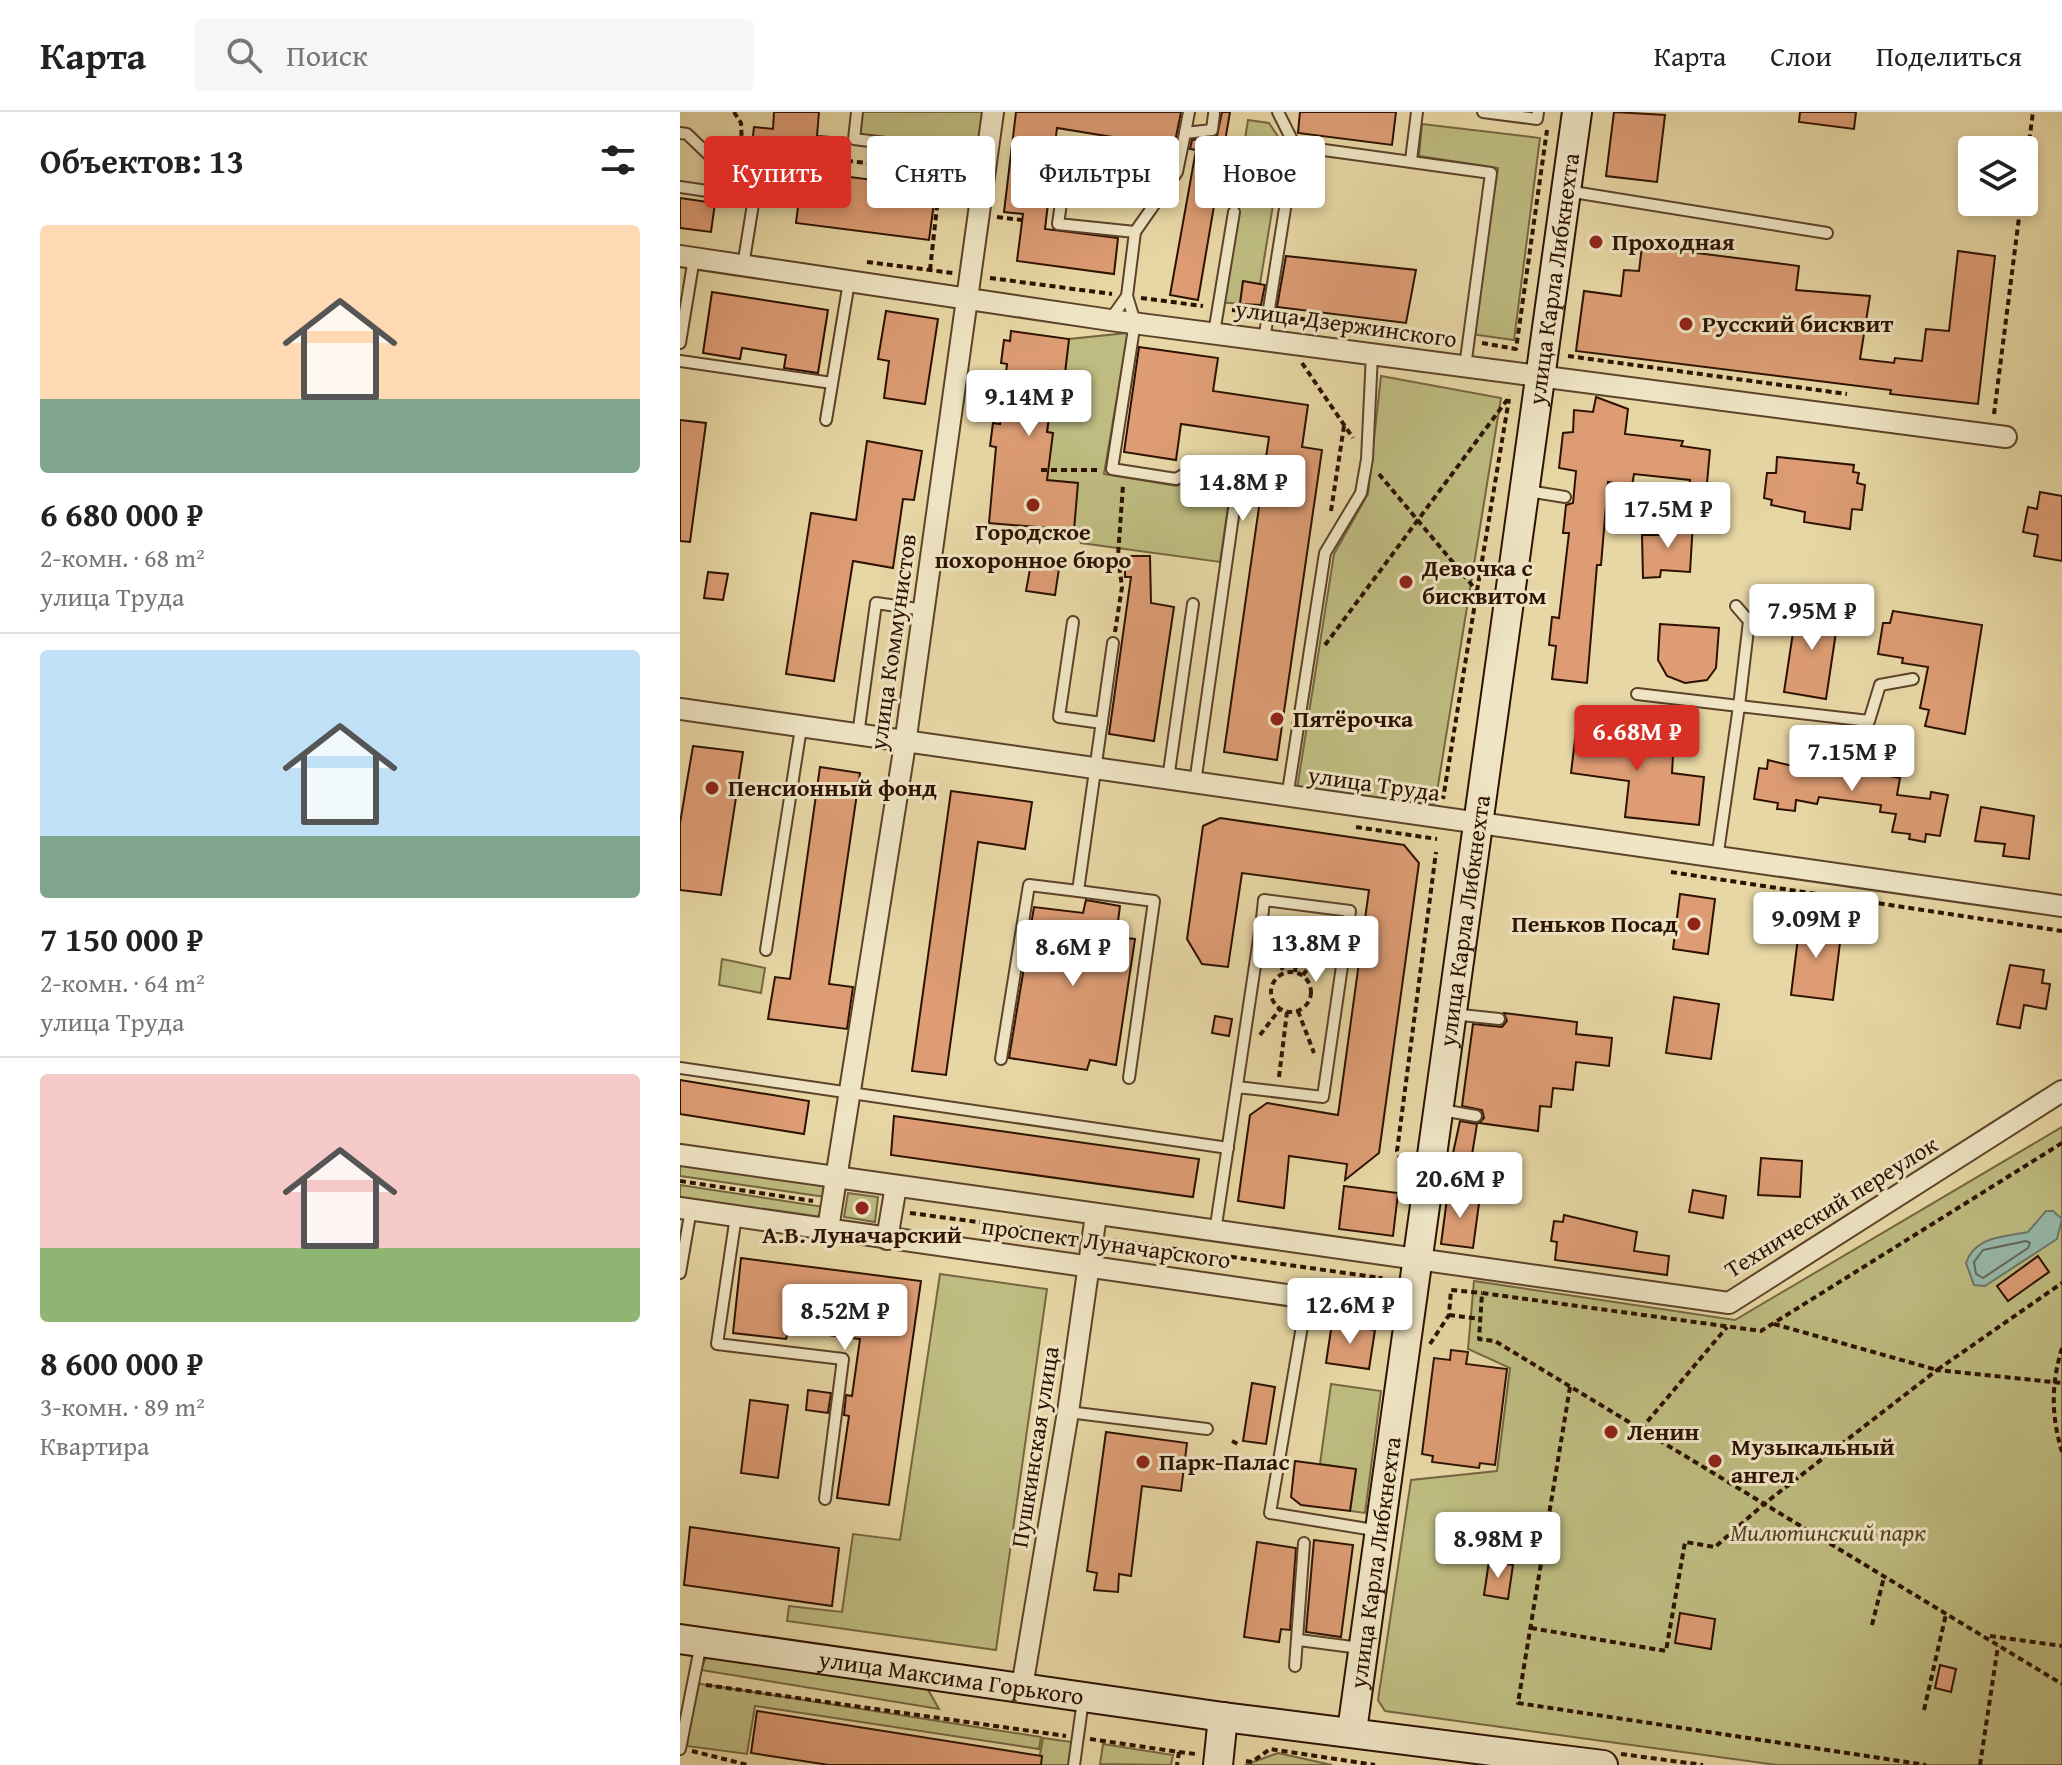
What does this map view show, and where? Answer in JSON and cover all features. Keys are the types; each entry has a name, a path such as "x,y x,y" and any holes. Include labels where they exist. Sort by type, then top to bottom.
{"main road":[{"name":"улица Карла Либкнехта","path":"1352,1731 1413,1313 1475,823 1577,112"},
{"name":"улица Максима Горького","path":"691,1640 1223,1717 1352,1731"},
{"path":"1209,1760 1223,1717"},
{"path":"1352,1731 1612,1759"}],"street":[{"name":"улица Коммунистов","path":"990,136 993,112"},
{"name":"улица Коммунистов","path":"828,1229 905,744 980,208"},
{"name":"улица Дзержинского","path":"687,257 1110,320 2006,437"},
{"name":"улица Труда","path":"680,709 905,744 1095,768 1287,798 2062,906"},
{"name":"Технический переулок","path":"1420,1261 1729,1303 2062,1091"},
{"name":"проспект Луначарского","path":"680,1155 1420,1261"},
{"path":"887,1239 896,1186"},
{"name":"проспект Луначарского","path":"685,1208 1413,1313"},
{"name":"Пушкинская улица","path":"1022,1687 1068,1412 1096,1215"}],"lane":[{"path":"857,112 854,139 867,141"},
{"path":"1189,112 1177,172 1135,232 1127,296 1135,322 1112,469 1176,479 1207,462 1240,467 1195,783"},
{"path":"1278,112 1290,136"},
{"path":"1411,160 1417,112"},
{"path":"1483,112 1537,119 1538,112"},
{"path":"1185,133 1212,130 1214,114"},
{"path":"680,133 687,134 704,150"},
{"path":"1325,150 1491,173 1465,367"},
{"path":"680,187 704,191"},
{"path":"1565,190 1827,233"},
{"path":"743,266 752,208"},
{"path":"1060,208 1058,224 1135,232"},
{"path":"1264,340 1285,208"},
{"path":"1214,333 1234,212"},
{"path":"680,343 687,257"},
{"path":"826,420 849,282"},
{"path":"1110,320 1127,296"},
{"path":"1287,798 1325,553 1361,493 1367,459 1372,354"},
{"path":"680,361 832,383"},
{"path":"1523,491 1565,497"},
{"path":"858,737 876,603 924,610"},
{"path":"1168,779 1193,604"},
{"path":"1717,859 1749,621 1736,606"},
{"path":"1073,622 1059,717 1102,723"},
{"path":"1078,891 1113,643"},
{"path":"1637,694 1869,721 1880,685 1913,679"},
{"path":"766,950 801,728"},
{"path":"1001,1059 1029,885 1154,901 1129,1078"},
{"path":"1215,1232 1264,900 1350,911 1323,1097 1237,1087"},
{"path":"1450,1013 1499,1019"},
{"path":"680,1068 1228,1148"},
{"path":"1439,1110 1476,1116"},
{"path":"680,1273 685,1208"},
{"path":"736,1216 717,1344 843,1359 825,1499"},
{"path":"1307,1297 1270,1513 1381,1531"},
{"path":"1068,1412 1207,1429"},
{"path":"1295,1666 1304,1543"},
{"path":"681,1749 695,1683 691,1640"},
{"path":"1299,1640 1365,1649"},
{"path":"1074,1765 1083,1696"}],"path":[{"path":"734,112 741,123 741,136"},
{"path":"2030,136 2033,112"},
{"path":"983,277 1468,340 1516,349 1547,128"},
{"path":"930,270 937,208"},
{"path":"1994,414 2019,216"},
{"path":"1568,357 1852,395"},
{"path":"1301,362 1367,459 1477,591"},
{"path":"1308,656 1317,656 1510,396 1442,805"},
{"path":"1978,412 2009,416"},
{"path":"1325,553 1344,426"},
{"path":"1041,470 1112,469"},
{"path":"1113,643 1122,587 1118,556 1125,471"},
{"path":"1408,1176 1397,1151 1436,852"},
{"path":"1668,872 2062,931"},
{"path":"1295,972 1303,905"},
{"path":"1303,975 1350,911"},
{"path":"1295,972 1303,975 1311,988 1308,1003 1298,1011 1287,1012 1274,1003 1271,988 1280,975 1295,972"},
{"path":"1298,1011 1325,1080"},
{"path":"1277,1091 1287,1012"},
{"path":"680,1181 831,1203"},
{"path":"892,1210 1381,1278"},
{"path":"1531,1628 1666,1651 1685,1542 1715,1547 1764,1504 1937,1370 2062,1283"},
{"path":"1481,1319 1449,1315 1451,1290 1482,1293"},
{"path":"1772,1324 1937,1370 2062,1383"},
{"path":"1641,1429 1728,1326"},
{"path":"1479,1339 1495,1341 1946,1614 1988,1636 1998,1646 2062,1684"},
{"path":"2062,1348 2054,1382 2053,1421 2062,1452"},
{"path":"1570,1386 1518,1703 1926,1765"},
{"path":"1232,1441 1238,1444"},
{"path":"1872,1625 1885,1576"},
{"path":"1924,1710 1946,1614"},
{"path":"1988,1636 2062,1646"},
{"path":"1980,1765 1998,1646"},
{"path":"695,1683 1179,1752 1209,1760"},
{"path":"681,1749 748,1765"},
{"path":"1246,1761 1252,1762 1270,1749 1375,1765"},
{"path":"1177,1765 1179,1752"},
{"path":"1612,1759 1703,1765"}],"green space":[{"path":"861,112 986,112 983,136 858,136"},
{"path":"1248,120 1269,123 1278,136 1245,136"},
{"path":"1422,124 1540,138 1514,340 1470,334 1498,168 1419,156"},
{"path":"1234,208 1272,208 1260,284 1243,282 1240,304 1219,302"},
{"path":"1128,333 1104,474 1177,486 1209,469 1233,473 1220,562 1081,543 1074,529 1077,483 1040,480 1053,433 1047,432 1055,371 1065,372 1069,339"},
{"path":"1381,376 1501,398 1435,804 1297,789 1334,554 1368,494"},
{"path":"722,959 765,968 761,993 719,985"},
{"name":"Милютинский парк","path":"2062,1127 2062,1765 1777,1765 1385,1711 1378,1700 1411,1480 1497,1471 1510,1368 1468,1349 1474,1281 1735,1320"},
{"path":"680,1163 827,1184 826,1197 680,1176"},
{"path":"680,1185 824,1207 821,1222 680,1200"},
{"path":"848,1193 878,1197 875,1222 844,1217"},
{"path":"940,1274 1047,1289 996,1650 787,1621 789,1606 842,1612 853,1534 900,1540"},
{"path":"1331,1384 1381,1391 1365,1513 1350,1511 1356,1469 1320,1464"},
{"path":"708,1651 927,1688 939,1709 701,1670"},
{"path":"695,1683 1041,1737 1039,1749 755,1706 747,1754 687,1746"},
{"path":"1043,1738 1072,1742 1069,1765 1038,1765"},
{"path":"1103,1744 1173,1755 1171,1765 1100,1764"},
{"path":"1278,1753 1332,1765 1245,1765"}],"water":[{"path":"2046,1211 2053,1211 2062,1219 2057,1239 1985,1286 1974,1285 1966,1263 1976,1247 1991,1239 2028,1232"}],"building":[{"path":"774,112 819,112 817,136 753,136 754,127 773,129"},
{"path":"1016,112 1181,112 1176,136 1106,136 1057,128 1056,136 1013,136"},
{"path":"1222,112 1230,112 1226,136 1217,136"},
{"path":"1300,112 1396,112 1392,145 1298,133"},
{"path":"1614,112 1665,115 1657,182 1606,176"},
{"path":"1800,112 1856,112 1854,129 1799,122"},
{"path":"1011,154 1011,208 1047,208 1045,229 1118,238 1114,274 1017,261 1023,214 1004,212"},
{"path":"1195,156 1195,208 1214,208 1198,300 1170,295"},
{"path":"851,177 867,179 867,208 933,208 929,240 796,223 798,208 851,208"},
{"path":"680,198 704,201 704,208 714,208 711,232 680,228"},
{"path":"1642,246 1799,266 1796,290 1870,296 1860,359 1894,363 1895,358 1922,361 1926,329 1949,331 1958,251 1995,256 1978,404 1890,394 1891,390 1576,351 1584,291 1621,296 1624,270 1639,271"},
{"path":"1286,256 1416,270 1406,323 1277,307"},
{"path":"1243,281 1265,285 1261,305 1240,304"},
{"path":"712,292 828,310 818,373 784,368 786,355 742,348 740,359 703,353"},
{"path":"886,311 938,319 925,404 884,398 889,361 878,359"},
{"path":"1011,331 1069,339 1065,373 1055,371 1047,432 1053,433 1047,480 1078,483 1074,530 989,523 996,447 990,446 993,423 1000,424 1007,364 1001,363 1004,340 1010,341"},
{"path":"1139,347 1218,358 1213,391 1308,405 1302,447 1322,450 1277,760 1224,752 1269,437 1181,424 1176,460 1124,452"},
{"path":"1596,397 1628,409 1625,434 1683,441 1681,446 1710,450 1706,494 1689,491 1690,480 1634,474 1632,486 1608,482 1587,683 1552,679 1556,646 1549,645 1552,617 1559,618 1569,533 1563,533 1566,505 1573,503 1576,471 1559,468 1563,433 1573,432 1574,410 1593,412"},
{"path":"680,420 706,423 690,542 680,541"},
{"path":"867,441 922,451 914,500 903,499 893,568 853,561 834,681 786,674 811,513 856,520"},
{"path":"1777,457 1854,465 1853,472 1859,473 1857,483 1865,485 1862,510 1852,509 1850,529 1804,522 1805,512 1771,505 1772,500 1764,498 1767,473 1776,473"},
{"path":"2040,492 2062,496 2062,561 2034,556 2038,535 2023,532 2028,507 2037,509"},
{"path":"1665,521 1693,522 1690,572 1661,570 1660,577 1643,578 1642,535 1664,535"},
{"path":"1125,556 1150,556 1151,603 1174,607 1154,741 1109,734 1131,577 1125,577"},
{"path":"1032,558 1060,562 1055,595 1026,591"},
{"path":"708,572 728,574 723,600 704,598"},
{"path":"1797,606 1839,612 1826,699 1784,692"},
{"path":"1893,611 1982,625 1965,734 1925,726 1929,710 1920,708 1928,667 1902,663 1903,658 1878,654 1883,623 1890,623"},
{"path":"1660,624 1719,628 1716,668 1707,680 1685,683 1667,676 1658,660"},
{"path":"1578,715 1629,722 1625,751 1673,756 1672,773 1704,777 1699,825 1625,817 1629,781 1571,773"},
{"name":"Пенсионный фонд","path":"693,746 743,752 721,895 680,890 680,823"},
{"path":"1840,757 1875,764 1873,773 1900,778 1897,795 1930,799 1931,792 1948,795 1940,836 1926,834 1925,842 1909,839 1910,834 1892,832 1896,814 1880,812 1881,805 1819,797 1817,804 1796,800 1795,811 1777,809 1778,803 1754,799 1759,768 1767,769 1768,760 1805,769 1807,762 1837,767"},
{"path":"820,767 860,773 829,984 853,987 847,1029 768,1019 775,977 790,979"},
{"path":"951,791 1032,802 1025,849 978,842 946,1075 912,1071"},
{"path":"1981,807 2034,816 2029,859 2003,856 2005,844 1975,841"},
{"path":"1220,818 1404,845 1419,863 1379,1153 1345,1180 1347,1164 1289,1156 1284,1208 1238,1201 1250,1115 1267,1103 1338,1115 1369,890 1242,873 1228,967 1202,964 1187,939 1203,826"},
{"name":"Пеньков Посад","path":"1680,894 1715,899 1708,954 1673,949"},
{"path":"1086,900 1120,906 1116,937 1135,939 1116,1065 1090,1060 1087,1070 1009,1058 1034,907 1083,913"},
{"path":"1800,921 1842,926 1833,1000 1791,995"},
{"path":"2010,965 2044,970 2042,983 2050,984 2046,1009 2024,1005 2020,1028 1997,1024"},
{"path":"1674,997 1719,1004 1711,1059 1666,1053"},
{"path":"1504,1013 1577,1022 1576,1034 1612,1038 1609,1066 1576,1062 1573,1090 1553,1088 1551,1107 1540,1106 1538,1131 1479,1123 1484,1118 1482,1110 1462,1106 1473,1024 1502,1027 1507,1021"},
{"path":"1215,1016 1232,1019 1229,1036 1212,1033"},
{"path":"680,1080 809,1101 804,1134 680,1114"},
{"path":"894,1116 1199,1159 1193,1197 891,1155"},
{"path":"1460,1121 1477,1124 1471,1161 1452,1158"},
{"path":"1761,1158 1802,1161 1800,1197 1758,1195"},
{"path":"1344,1186 1398,1193 1393,1236 1339,1229"},
{"path":"1693,1190 1726,1196 1723,1218 1689,1212"},
{"path":"1448,1191 1480,1196 1473,1248 1441,1244"},
{"path":"1564,1215 1637,1232 1634,1251 1669,1256 1667,1275 1555,1260 1557,1242 1551,1241 1554,1221 1563,1222"},
{"path":"2038,1256 2049,1272 2008,1301 1997,1286"},
{"path":"741,1258 921,1281 889,1505 837,1498 849,1416 844,1415 846,1395 852,1396 860,1339 789,1330 786,1339 733,1333"},
{"path":"1332,1323 1375,1330 1369,1369 1326,1363"},
{"path":"1451,1350 1468,1352 1466,1364 1507,1369 1495,1465 1480,1463 1479,1468 1432,1462 1433,1456 1422,1454 1434,1358 1450,1360"},
{"path":"1252,1383 1275,1387 1266,1444 1243,1441"},
{"path":"808,1390 831,1393 828,1413 806,1410"},
{"path":"750,1400 788,1405 778,1478 741,1473"},
{"path":"1106,1432 1187,1443 1181,1491 1142,1486 1131,1576 1119,1574 1118,1592 1094,1590 1097,1573 1087,1571"},
{"path":"1295,1461 1356,1469 1350,1511 1301,1505 1291,1497"},
{"path":"690,1527 839,1548 832,1606 684,1585"},
{"path":"1314,1540 1353,1545 1341,1637 1306,1632"},
{"path":"1257,1542 1296,1548 1290,1630 1281,1629 1279,1642 1244,1637"},
{"path":"1489,1561 1513,1565 1508,1599 1484,1595"},
{"path":"1680,1613 1715,1619 1711,1649 1675,1643"},
{"path":"1940,1665 1956,1669 1951,1692 1935,1688"},
{"path":"757,1711 1042,1756 1041,1765 829,1765 751,1753"}],"place":[{"name":"Проходная","path":"1596,242"},
{"name":"Русский бисквит","path":"1686,324"},
{"name":"Городское похоронное бюро","path":"1033,505"},
{"name":"Девочка с бисквитом","path":"1406,582"},
{"name":"Пятёрочка","path":"1277,719"},
{"name":"Пенсионный фонд","path":"712,788"},
{"name":"Пеньков Посад","path":"1694,924"},
{"name":"А.В. Луначарский","path":"862,1208"},
{"name":"Ленин","path":"1611,1432"},
{"name":"Музыкальный ангел","path":"1715,1461"},
{"name":"Парк-Палас","path":"1143,1462"}]}
